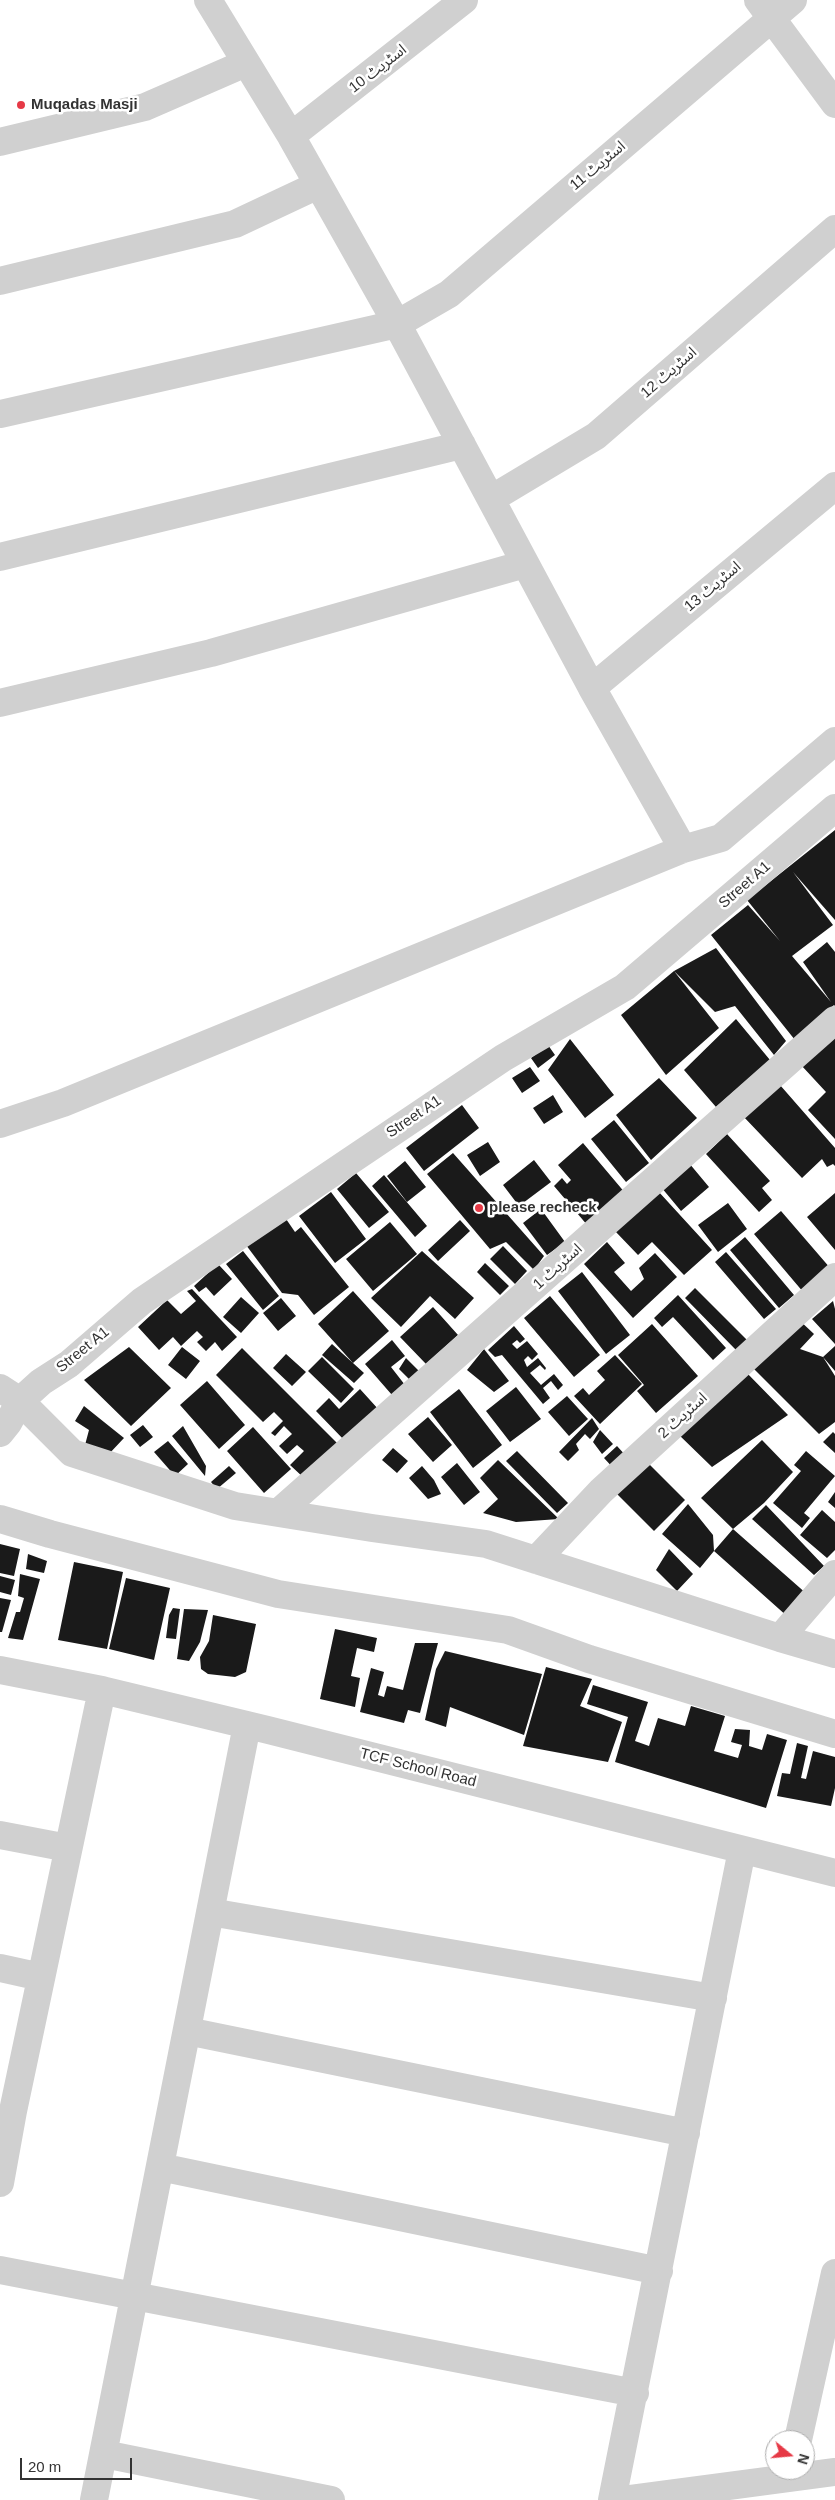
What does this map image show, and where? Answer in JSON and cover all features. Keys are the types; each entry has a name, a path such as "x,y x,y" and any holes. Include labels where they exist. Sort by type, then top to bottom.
{"street":[{"path":"208,0 291,136 397,324 592,688 683,849"},
{"name":"اسٹریٹ 10","path":"291,136 464,0"},
{"name":"اسٹریٹ 11","path":"0,414 397,324 449,294 765,9 792,0"},
{"path":"765,9 835,104"},
{"path":"0,142 145,108 246,63"},
{"path":"0,281 235,224 318,185"},
{"name":"اسٹریٹ 12","path":"491,499 596,436 835,229"},
{"path":"0,557 462,445"},
{"name":"اسٹریٹ 13","path":"592,688 835,486"},
{"path":"0,703 212,653 525,564"},
{"path":"0,1124 63,1103 683,849 721,838 835,741"},
{"name":"Street A1","path":"0,1433 8,1423 10,1395 41,1382 69,1364 142,1301 502,1058 625,987 835,808"},
{"name":"اسٹریٹ 1","path":"279,1512 835,1020"},
{"name":"اسٹریٹ 2","path":"536,1560 601,1491 835,1277"},
{"path":"10,1395 72,1453 235,1506 486,1544 835,1654"},
{"path":"0,1518 50,1534 278,1594 508,1630 589,1659 835,1734"},
{"path":"780,1638 835,1574"},
{"name":"TCF School Road","path":"0,1670 102,1690 247,1725 835,1873"},
{"path":"0,2183 6,2109 41,1977 102,1690"},
{"path":"94,2500 247,1725"},
{"path":"0,1835 68,1848"},
{"path":"612,2500 742,1850"},
{"path":"210,1912 713,1998"},
{"path":"0,1968 41,1977"},
{"path":"187,2031 686,2133"},
{"path":"160,2168 659,2271"},
{"path":"0,2270 635,2392"},
{"path":"800,2430 835,2273"},
{"path":"104,2454 331,2500"},
{"path":"815,2473 835,2472"},
{"path":"623,2500 765,2478"}],"building":[{"path":"835,830 835,920 793,872 833,925 792,956 831,1002 803,962 827,942 835,952 835,1006 795,1040 711,935 748,905 780,941 747,900"},
{"path":"716,948 786,1041 774,1055 735,1006 715,1012 674,971"},
{"path":"674,971 719,1028 666,1075 621,1015"},
{"path":"736,1019 770,1060 716,1107 684,1070"},
{"path":"835,1033 835,1139 808,1110 826,1092 801,1065"},
{"path":"570,1039 614,1095 585,1118 548,1070"},
{"path":"548,1045 555,1055 538,1068 531,1058"},
{"path":"530,1067 540,1081 522,1093 512,1078"},
{"path":"659,1078 697,1118 651,1160 616,1115"},
{"path":"780,1085 835,1148 835,1166 833,1164 827,1167 822,1159 802,1178 742,1115"},
{"path":"553,1095 563,1112 544,1124 533,1108"},
{"path":"462,1105 479,1128 424,1171 406,1148"},
{"path":"614,1120 649,1163 626,1182 591,1139"},
{"path":"727,1134 770,1181 762,1188 772,1200 759,1212 706,1154"},
{"path":"488,1142 500,1162 480,1176 467,1155"},
{"path":"583,1143 626,1194 588,1226 554,1186 562,1178 567,1184 571,1180 558,1165"},
{"name":"please recheck","path":"453,1153 544,1256 534,1270 506,1242 490,1249 427,1174"},
{"path":"534,1160 551,1182 519,1206 503,1185"},
{"path":"405,1161 426,1187 407,1202 387,1176"},
{"path":"689,1163 709,1187 681,1211 661,1187"},
{"path":"356,1173 389,1212 369,1228 337,1189"},
{"path":"384,1175 427,1226 415,1237 372,1186"},
{"path":"658,1191 712,1250 684,1275 652,1242 638,1255 615,1231"},
{"path":"331,1192 366,1239 335,1263 299,1216"},
{"path":"835,1193 835,1250 807,1217"},
{"path":"728,1203 747,1229 718,1252 698,1225"},
{"path":"541,1209 565,1242 547,1255 523,1223"},
{"path":"781,1211 831,1269 804,1293 754,1234"},
{"path":"284,1216 295,1232 301,1227 349,1287 314,1315 298,1295 282,1293 246,1245"},
{"path":"460,1220 470,1231 438,1261 428,1250"},
{"path":"390,1222 417,1254 373,1291 346,1259"},
{"path":"745,1237 794,1295 779,1308 730,1250"},
{"path":"607,1242 625,1263 614,1272 631,1291 644,1279 639,1268 655,1253 677,1277 633,1318 584,1264"},
{"path":"503,1246 527,1271 515,1284 490,1259"},
{"path":"243,1251 279,1296 263,1310 226,1264"},
{"path":"422,1251 474,1298 455,1319 430,1296 401,1327 371,1298"},
{"path":"726,1252 776,1309 764,1319 715,1262"},
{"path":"485,1263 509,1286 500,1295 477,1272"},
{"path":"218,1264 232,1279 214,1296 206,1287 199,1292 194,1286"},
{"path":"582,1272 630,1335 606,1354 558,1291"},
{"path":"695,1288 747,1340 736,1350 685,1298"},
{"path":"192,1289 237,1337 222,1351 215,1342 206,1351 197,1342 203,1337 197,1331 181,1346 173,1337 159,1350 138,1327 167,1300 181,1314 196,1301 187,1291"},
{"path":"353,1291 389,1331 353,1363 318,1324"},
{"path":"678,1295 726,1348 713,1360 673,1317 662,1327 654,1318"},
{"path":"550,1296 600,1355 574,1377 524,1318"},
{"path":"241,1297 259,1313 241,1333 223,1317"},
{"path":"281,1298 296,1316 278,1331 263,1313"},
{"path":"833,1301 835,1309 835,1344 812,1319"},
{"path":"433,1307 458,1335 426,1364 400,1337"},
{"path":"797,1318 814,1334 800,1349 823,1357 835,1376 835,1422 819,1434 750,1365"},
{"path":"652,1324 698,1376 656,1413 637,1391 644,1385 618,1355"},
{"path":"514,1326 525,1339 520,1343 517,1340 512,1344 517,1349 527,1341 538,1354 532,1360 528,1356 524,1360 527,1367 538,1358 546,1368 545,1370 540,1365 530,1373 541,1385 554,1374 563,1385 558,1390 551,1381 543,1388 550,1398 543,1404 502,1355 495,1357 488,1350"},
{"path":"392,1340 405,1356 391,1367 405,1385 392,1395 365,1364"},
{"path":"332,1344 364,1373 354,1383 322,1355"},
{"path":"835,1346 835,1371 823,1357"},
{"path":"129,1347 171,1388 131,1426 84,1380"},
{"path":"182,1347 200,1361 186,1379 168,1365"},
{"path":"242,1348 339,1445 304,1478 290,1465 304,1451 297,1445 287,1454 279,1446 292,1434 284,1426 275,1436 271,1433 283,1421 274,1412 263,1422 216,1375"},
{"path":"484,1349 509,1381 494,1392 467,1370"},
{"path":"286,1354 306,1372 292,1386 273,1368"},
{"path":"615,1355 642,1384 600,1424 574,1396 583,1388 589,1395 605,1380 597,1371"},
{"path":"322,1357 354,1389 341,1403 308,1371"},
{"path":"406,1358 419,1371 410,1380 399,1369"},
{"path":"744,1370 788,1415 712,1467 677,1433"},
{"path":"207,1381 245,1425 219,1449 180,1405"},
{"path":"516,1387 541,1419 510,1442 486,1411"},
{"path":"360,1389 379,1410 346,1442 316,1411 329,1398 339,1409"},
{"path":"459,1389 502,1445 473,1468 430,1412"},
{"path":"567,1396 588,1419 569,1436 548,1412"},
{"path":"84,1406 124,1438 108,1455 85,1445 89,1430 75,1421"},
{"path":"428,1417 452,1445 433,1462 408,1434"},
{"path":"592,1418 599,1429 590,1439 585,1434 576,1444 579,1450 568,1461 559,1452"},
{"path":"143,1425 153,1437 140,1447 130,1435"},
{"path":"183,1426 206,1466 205,1476 172,1436"},
{"path":"253,1427 291,1469 264,1493 227,1451"},
{"path":"600,1430 613,1444 602,1454 593,1442"},
{"path":"833,1432 835,1434 835,1453 823,1442"},
{"path":"762,1440 793,1472 764,1503 733,1529 701,1498"},
{"path":"168,1441 188,1464 175,1476 154,1452"},
{"path":"617,1446 627,1457 615,1470 604,1458"},
{"path":"393,1448 408,1461 397,1473 382,1460"},
{"path":"517,1451 568,1503 557,1513 506,1461"},
{"path":"806,1451 835,1476 804,1513 810,1518 802,1528 773,1503 801,1471 794,1465"},
{"path":"498,1460 559,1519 516,1522 483,1513 498,1499 480,1478"},
{"path":"647,1462 685,1500 654,1531 616,1493"},
{"path":"457,1463 480,1492 464,1505 441,1477"},
{"path":"229,1466 236,1473 217,1489 211,1482"},
{"path":"422,1466 434,1480 441,1494 428,1499 409,1478"},
{"path":"835,1492 835,1508 828,1502"},
{"path":"688,1504 713,1535 714,1551 700,1568 662,1534"},
{"path":"766,1505 824,1566 814,1575 752,1519"},
{"path":"822,1510 835,1522 835,1550 827,1558 800,1535"},
{"path":"733,1529 808,1595 788,1617 714,1551"},
{"path":"0,1544 20,1549 14,1576 0,1573"},
{"path":"669,1549 693,1574 677,1591 656,1570"},
{"path":"28,1554 47,1561 44,1573 26,1569"},
{"path":"74,1562 123,1572 107,1649 58,1640"},
{"path":"20,1574 40,1579 23,1640 8,1638 16,1612 20,1612 24,1598 18,1596"},
{"path":"0,1576 15,1580 11,1595 0,1592"},
{"path":"126,1578 170,1588 154,1660 109,1649"},
{"path":"0,1598 11,1600 2,1632 0,1632"},
{"path":"173,1608 180,1609 176,1639 166,1638 169,1615"},
{"path":"184,1609 208,1610 200,1642 189,1661 177,1659"},
{"path":"213,1615 256,1624 246,1672 235,1677 208,1674 201,1669 200,1657 209,1641"},
{"path":"335,1629 377,1638 374,1652 357,1648 351,1676 360,1678 355,1707 320,1699"},
{"path":"415,1643 438,1643 420,1713 408,1710 404,1723 360,1712 371,1668 384,1672 378,1695 384,1697 387,1686 403,1690"},
{"path":"445,1651 542,1674 524,1735 450,1707 446,1727 425,1720 436,1669"},
{"path":"546,1667 592,1679 580,1706 622,1722 608,1762 523,1746"},
{"path":"593,1685 648,1702 635,1741 649,1746 658,1718 685,1726 691,1706 725,1716 714,1751 738,1758 742,1745 731,1742 735,1729 750,1730 749,1746 762,1750 767,1734 787,1740 766,1808 615,1762 628,1717 587,1704"},
{"path":"797,1743 808,1746 801,1778 806,1779 813,1751 835,1757 835,1788 831,1806 777,1796 782,1773 790,1774"}],"place":[{"name":"Muqadas Masji","path":"21,105"},
{"name":"please recheck","path":"479,1208"}]}
